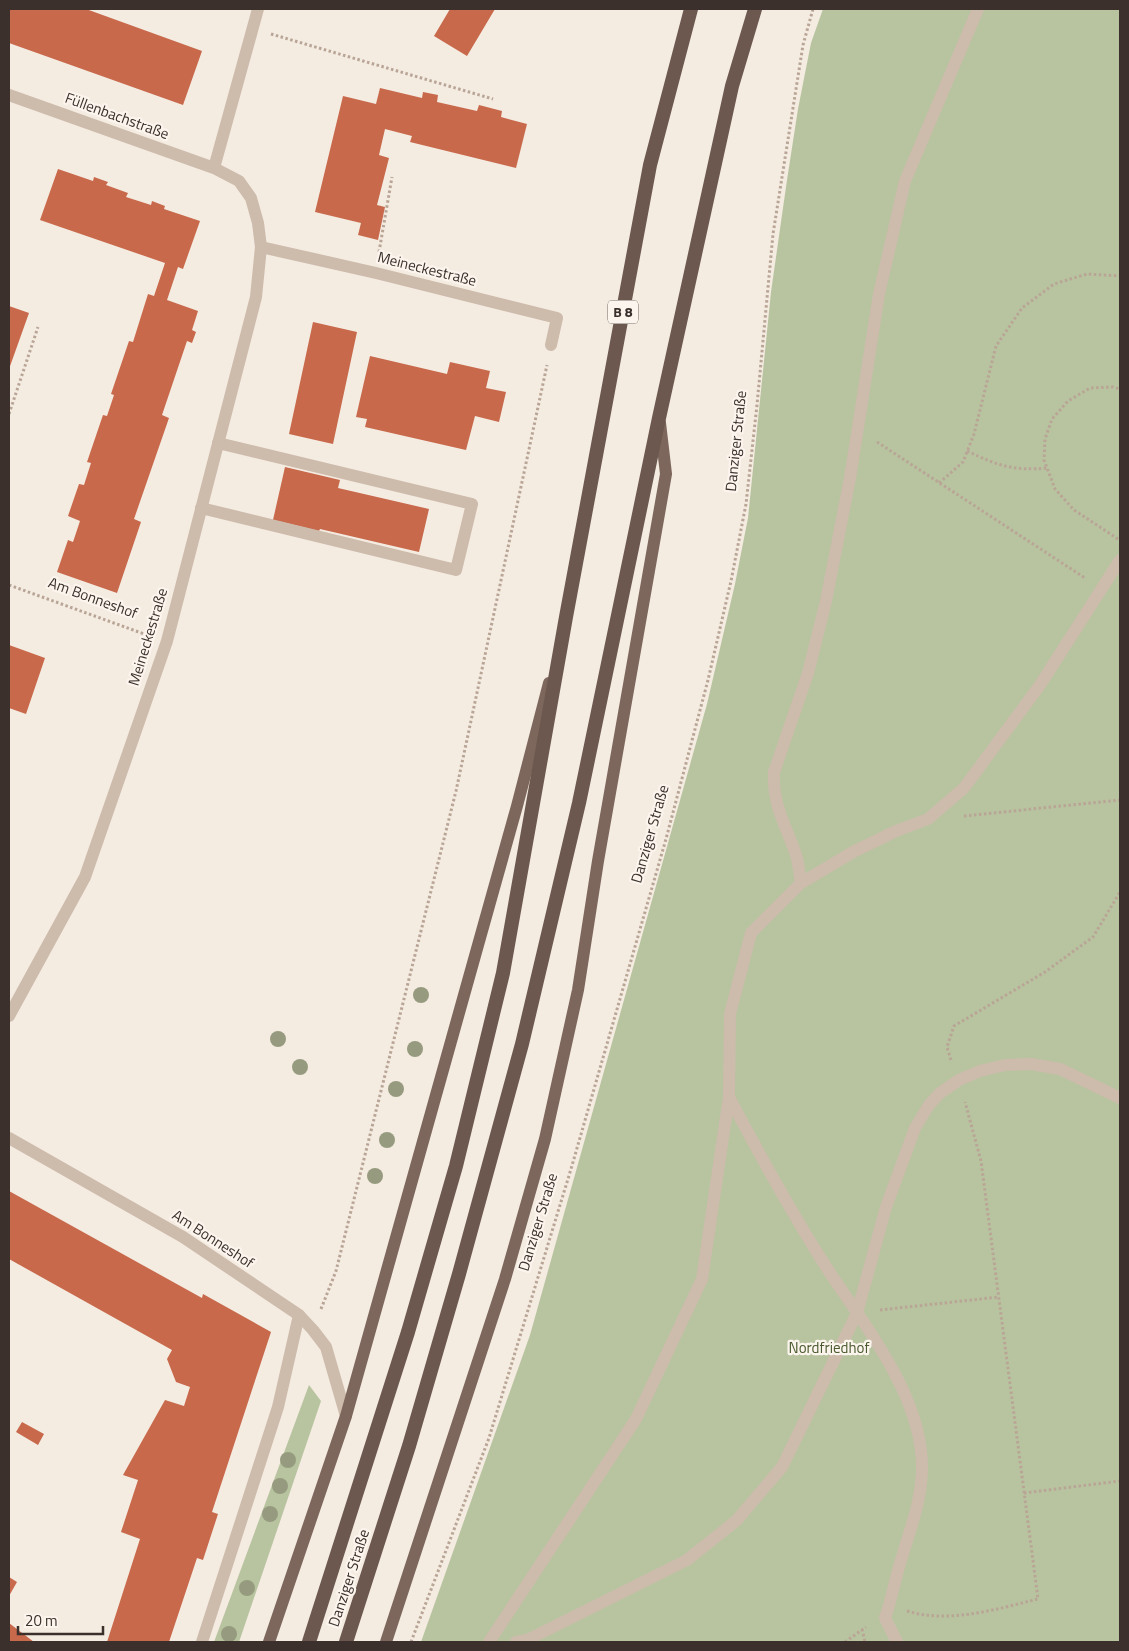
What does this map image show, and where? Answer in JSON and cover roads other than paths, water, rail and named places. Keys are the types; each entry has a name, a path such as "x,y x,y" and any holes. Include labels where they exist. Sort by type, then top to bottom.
{"highway":[{"name":"Danziger Straße","path":"309,1642 408,1332 456,1166 503,973 566,617 650,165 691,9"},
{"name":"Danziger Straße","path":"346,1642 414,1427 459,1274 522,1044 579,803 659,418 732,86 755,9"}],"main road":[{"name":"Danziger Straße","path":"386,1642 505,1279 545,1138 578,990 599,851 666,474 659,418"},
{"name":"Danziger Straße","path":"269,1642 346,1416 517,806 566,617"}],"street":[{"path":"214,168 258,9"},
{"path":"801,883 797,857 778,808 773,789 774,772 808,673 826,601 858,430 879,294 905,180 978,9"},
{"name":"Füllenbachstraße","path":"9,95 214,168"},
{"name":"Meineckestraße","path":"9,1016 85,877 166,641 256,297 261,248 258,223 251,198 239,181 214,168"},
{"name":"Meineckestraße","path":"261,248 376,273 558,318 551,345"},
{"path":"201,508 456,570 472,504 218,443"},
{"path":"489,1642 636,1419 702,1279 729,1097 730,1014 752,933 801,883 853,852 896,831 928,819 964,788 1040,685 1120,560"},
{"path":"516,1642 527,1640 687,1560 738,1520 782,1467 858,1313 886,1207 915,1128 929,1105 940,1093 958,1080 980,1072 1005,1065 1031,1064 1060,1069 1120,1098"},
{"path":"729,1097 763,1161 822,1259 873,1336 904,1392 915,1419 921,1454 921,1480 913,1526 885,1618 897,1642"},
{"name":"Am Bonneshof","path":"9,1138 183,1237 299,1315 326,1347 346,1416"},
{"path":"202,1642 278,1407 299,1315"}],"park label":[{"name":"Nordfriedhof","path":"829,1348"}]}
